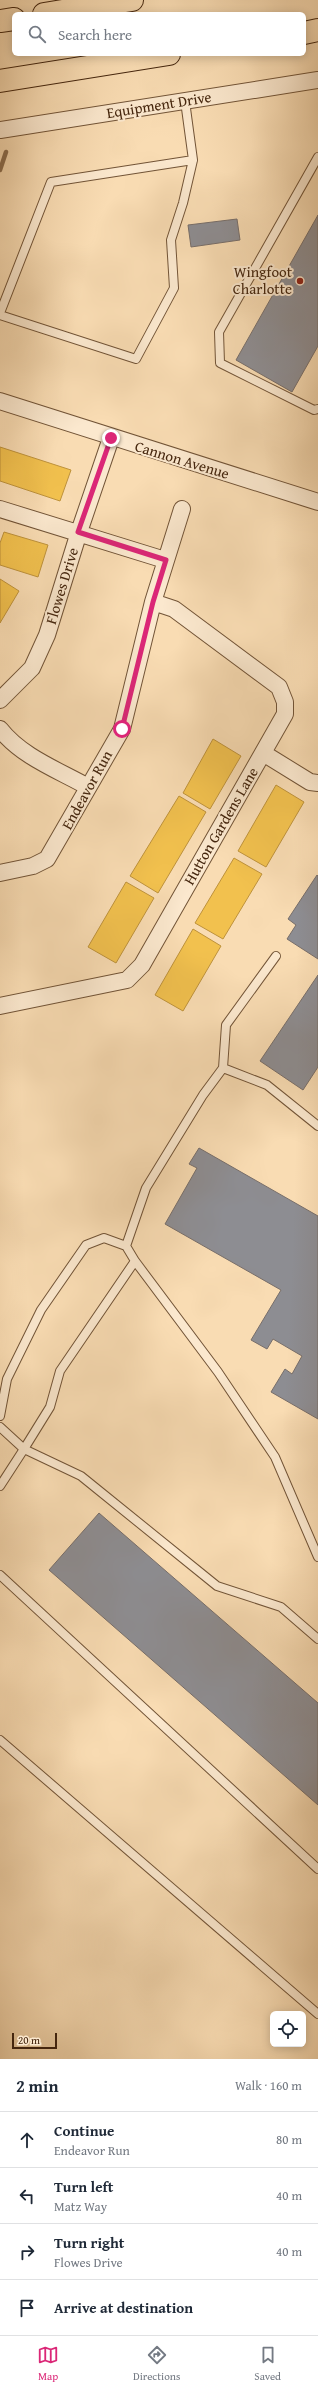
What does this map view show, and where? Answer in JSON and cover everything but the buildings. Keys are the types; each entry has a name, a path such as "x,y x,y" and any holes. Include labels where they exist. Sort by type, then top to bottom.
{"highway":[{"path":"57,12 132,0"},
{"path":"0,21 12,19"},
{"path":"306,33 318,30"},
{"path":"0,81 156,56"}],"street":[{"name":"Equipment Drive","path":"0,130 318,80"},
{"name":"Cannon Avenue","path":"0,401 111,438 318,502"},
{"name":"Flowes Drive","path":"0,700 32,668 47,635 78,532 111,438"},
{"path":"0,509 166,560"},
{"name":"Endeavor Run","path":"0,873 32,866 47,859 122,729 153,602 182,509"},
{"name":"Hutton Gardens Lane","path":"0,1006 127,980 134,974 142,965 284,714 285,702 279,687 174,608 153,602"},
{"path":"0,729 10,742 21,750 88,787"},
{"path":"263,753 310,782 318,783"}],"lane":[{"path":"185,101 192,160 183,203 171,240 174,288 136,359 0,314 50,182 192,160"},
{"path":"318,156 219,332 220,363 314,410 318,409"},
{"path":"126,1246 146,1188 203,1095 223,1068 226,1025 276,956"},
{"path":"223,1068 267,1085 318,1126"},
{"path":"0,1416 7,1379 38,1317 86,1245 104,1238 126,1246 135,1261 218,1372 275,1457 318,1557"},
{"path":"0,1486 50,1407 60,1371 135,1261"},
{"path":"0,1427 24,1449 81,1476 217,1586 281,1607 318,1639"},
{"path":"0,1575 318,1869"},
{"path":"0,1740 318,2014"}],"waterway":[{"path":"0,170 6,152"}],"place":[{"name":"Wingfoot Charlotte","path":"300,281"}],"route":[{"path":"111,438 78,532 166,560 153,602 122,729"}]}
